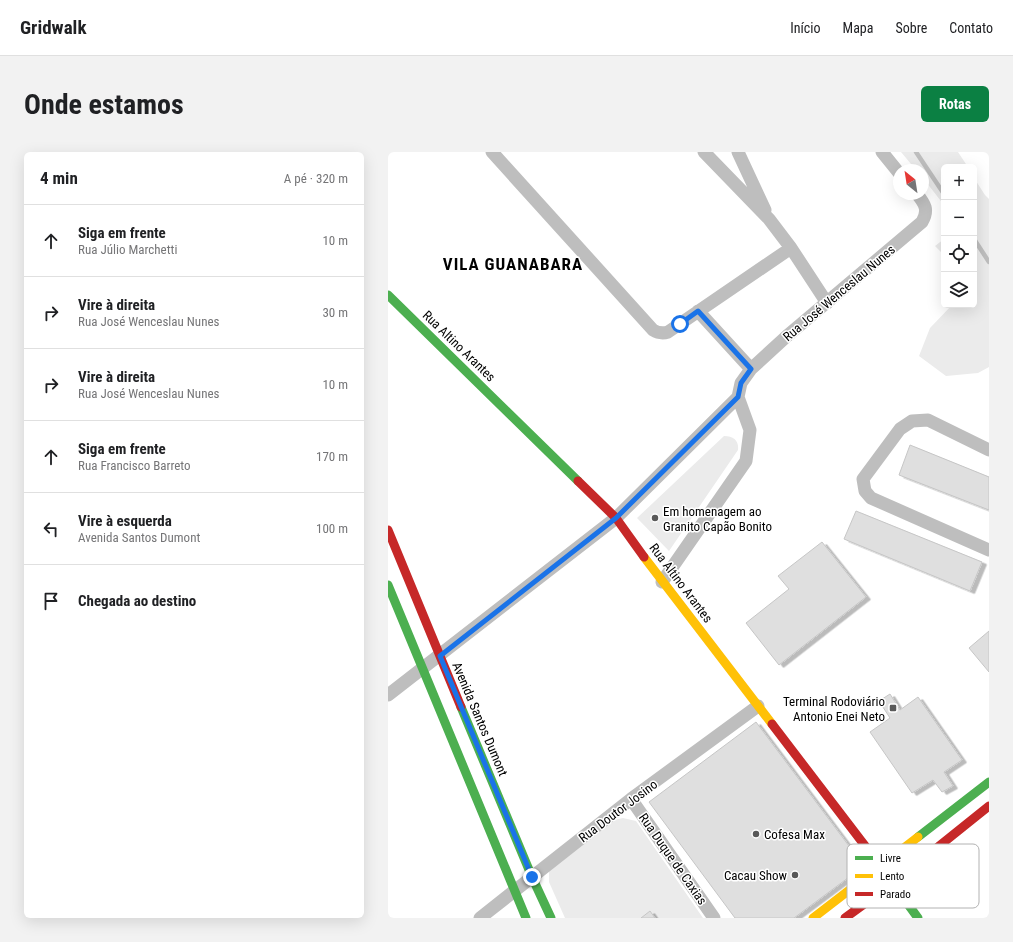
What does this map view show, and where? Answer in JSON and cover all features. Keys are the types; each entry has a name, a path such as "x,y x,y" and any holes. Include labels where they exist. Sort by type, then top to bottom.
{"street":[{"path":"492,152 653,330 662,334 668,332 791,248"},
{"path":"704,152 769,219 791,248 827,303"},
{"path":"738,152 769,219"},
{"path":"882,152 893,166"},
{"name":"Rua José Wenceslau Nunes","path":"738,397 741,383 751,369 787,336 922,222 926,216 926,208 921,200"},
{"name":"Rua Altino Arantes","path":"388,294 616,518 662,582 864,844"},
{"path":"698,311 751,369"},
{"path":"388,695 424,669 616,518 738,397 750,430 746,461 662,582"},
{"path":"989,450 928,420 912,421 900,429 863,479 865,491 871,498 989,550"},
{"name":"Avenida Santos Dumont","path":"388,530 532,877 551,918"},
{"path":"388,585 526,918"},
{"name":"Rua Doutor Josino","path":"480,918 631,799 758,706"},
{"path":"908,844 989,782"},
{"name":"Rua Duque de Caxias","path":"631,799 714,918"},
{"path":"941,844 989,806"},
{"path":"813,918 847,892"},
{"path":"845,918 858,908"},
{"name":"Rua Altino Arantes","path":"911,908 918,918"}],"shaded area":[{"path":"901,152 958,152 966,164 941,164 941,201 929,186 929,164 911,164"},
{"path":"977,183 989,199 989,367 978,373 946,376 919,356 930,328 949,308 977,308"},
{"path":"941,241 941,252 935,246"},
{"path":"724,436 731,437 737,442 738,450 669,551 637,518"},
{"path":"623,818 636,821 703,918 565,918 549,882 549,868 614,820"}],"building":[{"path":"910,445 989,477 989,510 899,475"},
{"path":"856,511 982,562 970,591 844,539"},
{"path":"822,542 866,597 779,665 746,623 789,589 778,576"},
{"path":"989,631 989,672 969,648"},
{"path":"890,694 900,710 918,697 962,760 944,772 953,786 942,792 933,780 912,793 870,732 890,718 879,701"},
{"name":"Cofesa Max","path":"756,722 848,844 847,879 794,918 735,918 649,802"},
{"path":"650,911 655,918 641,918"}],"waterway":[{"path":"916,152 941,190"},
{"path":"977,244 989,262"}],"traffic: fast":[{"path":"388,295 578,481"},
{"path":"388,585 526,918"},
{"path":"461,707 532,877 551,918"},
{"path":"918,837 989,782"},
{"path":"911,908 918,918"}],"traffic: slow":[{"path":"644,557 772,724"},
{"path":"909,844 918,837"},
{"path":"813,918 847,892"}],"traffic: jam":[{"path":"578,481 616,518 644,557"},
{"path":"388,530 461,707"},
{"path":"772,724 864,844"},
{"path":"942,844 989,806"},
{"path":"845,918 859,908"}],"place":[{"name":"Em homenagem ao Granito Capão Bonito","path":"655,518"},
{"name":"Terminal Rodoviário Antonio Enei Neto","path":"893,708"},
{"name":"Cofesa Max","path":"756,834"},
{"name":"Cacau Show","path":"795,875"}],"district":[{"name":"VILA GUANABARA","path":"513,264"}],"route":[{"path":"532,877 440,656 616,518 738,397 741,383 751,369 698,311 680,324"}]}
